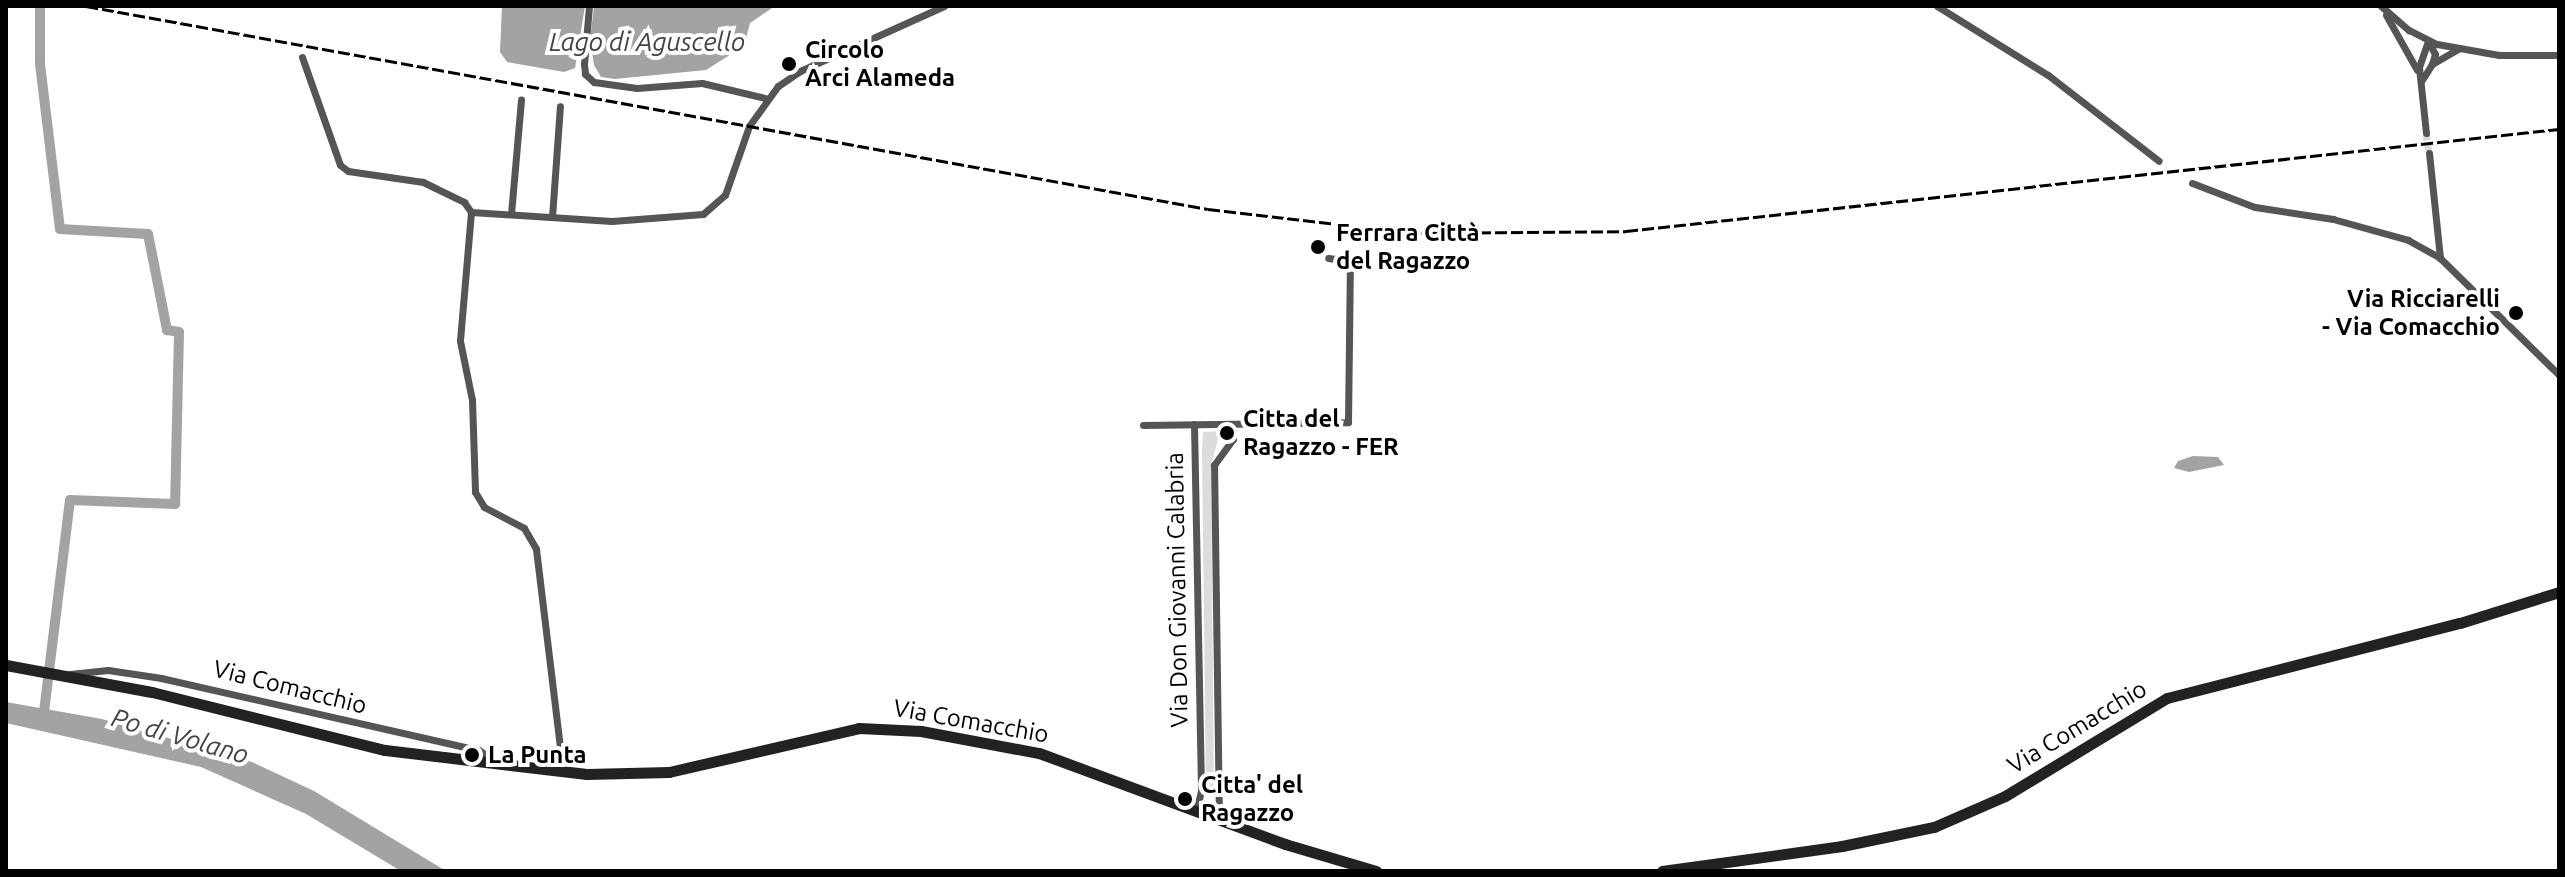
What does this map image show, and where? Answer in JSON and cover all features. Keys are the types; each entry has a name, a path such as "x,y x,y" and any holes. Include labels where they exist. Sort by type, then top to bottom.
{"main road":[{"name":"Via Comacchio","path":"1662,871 1842,846 1934,827 2005,796 2167,698 2460,623 2559,592"},
{"name":"Via Comacchio","path":"6,665 67,675 385,750 563,771 669,772 820,734 900,728 1039,753 1355,869 1376,871"}],"street":[{"path":"589,6 584,64 585,74 594,82 637,88 702,83 765,98"},
{"path":"471,212 635,221 703,214 725,195 749,126 765,98 800,71 944,6"},
{"path":"1937,6 2048,75 2159,161"},
{"path":"2381,6 2428,41 2458,49 2559,55"},
{"path":"2381,6 2422,80"},
{"path":"2422,80 2435,54 2428,41"},
{"path":"2426,133 2419,56 2428,41"},
{"path":"2432,64 2458,49"},
{"path":"302,57 340,165 348,171 423,182 464,202 471,212 460,341 472,400 475,492 484,507 524,528 536,549 563,771"},
{"path":"511,214 521,99"},
{"path":"552,217 560,106"},
{"path":"2429,153 2440,258"},
{"path":"2192,183 2255,207 2387,233 2440,258 2559,375"},
{"path":"1233,424 1345,423 1350,418 1350,261 1328,258"},
{"path":"1143,425 1194,424"},
{"name":"Via Don Giovanni Calabria","path":"1196,811 1201,791 1194,424 1233,424 1233,439 1214,465 1219,820"},
{"name":"Via Comacchio","path":"67,675 108,670 161,678 479,750 497,764"}],"shaded area":[{"path":"1220,431 1211,467 1214,792 1206,792 1202,450 1203,432"}],"water":[{"path":"502,6 585,6 575,68 564,72 507,62 500,52"},
{"name":"Lago di Aguscello","path":"594,6 775,6 750,23 744,46 706,70 615,79 601,77 594,65 590,40"},
{"path":"2193,456 2218,457 2224,465 2189,472 2174,468 2178,461"},
{"path":"6,702 102,719 252,762 314,791 446,871 401,871 306,814 201,767 6,723"}],"waterway":[{"path":"40,6 40,64 60,229 148,234 167,330 179,332 175,504 70,500 43,719"}],"tunnel":[{"path":"2426,133 2429,153"}],"railway":[{"path":"86,6 1208,209 1415,233 1626,231 2559,129"}],"place":[{"name":"Circolo Arci Alameda","path":"789,64"},
{"name":"Ferrara Città del Ragazzo","path":"1318,247"},
{"name":"Via Ricciarelli - Via Comacchio","path":"2516,313"},
{"name":"Citta del Ragazzo - FER","path":"1227,433"},
{"name":"La Punta","path":"472,755"},
{"name":"Citta' del Ragazzo","path":"1185,799"}],"water label":[{"name":"Po di Volano","path":"180,736"}]}
